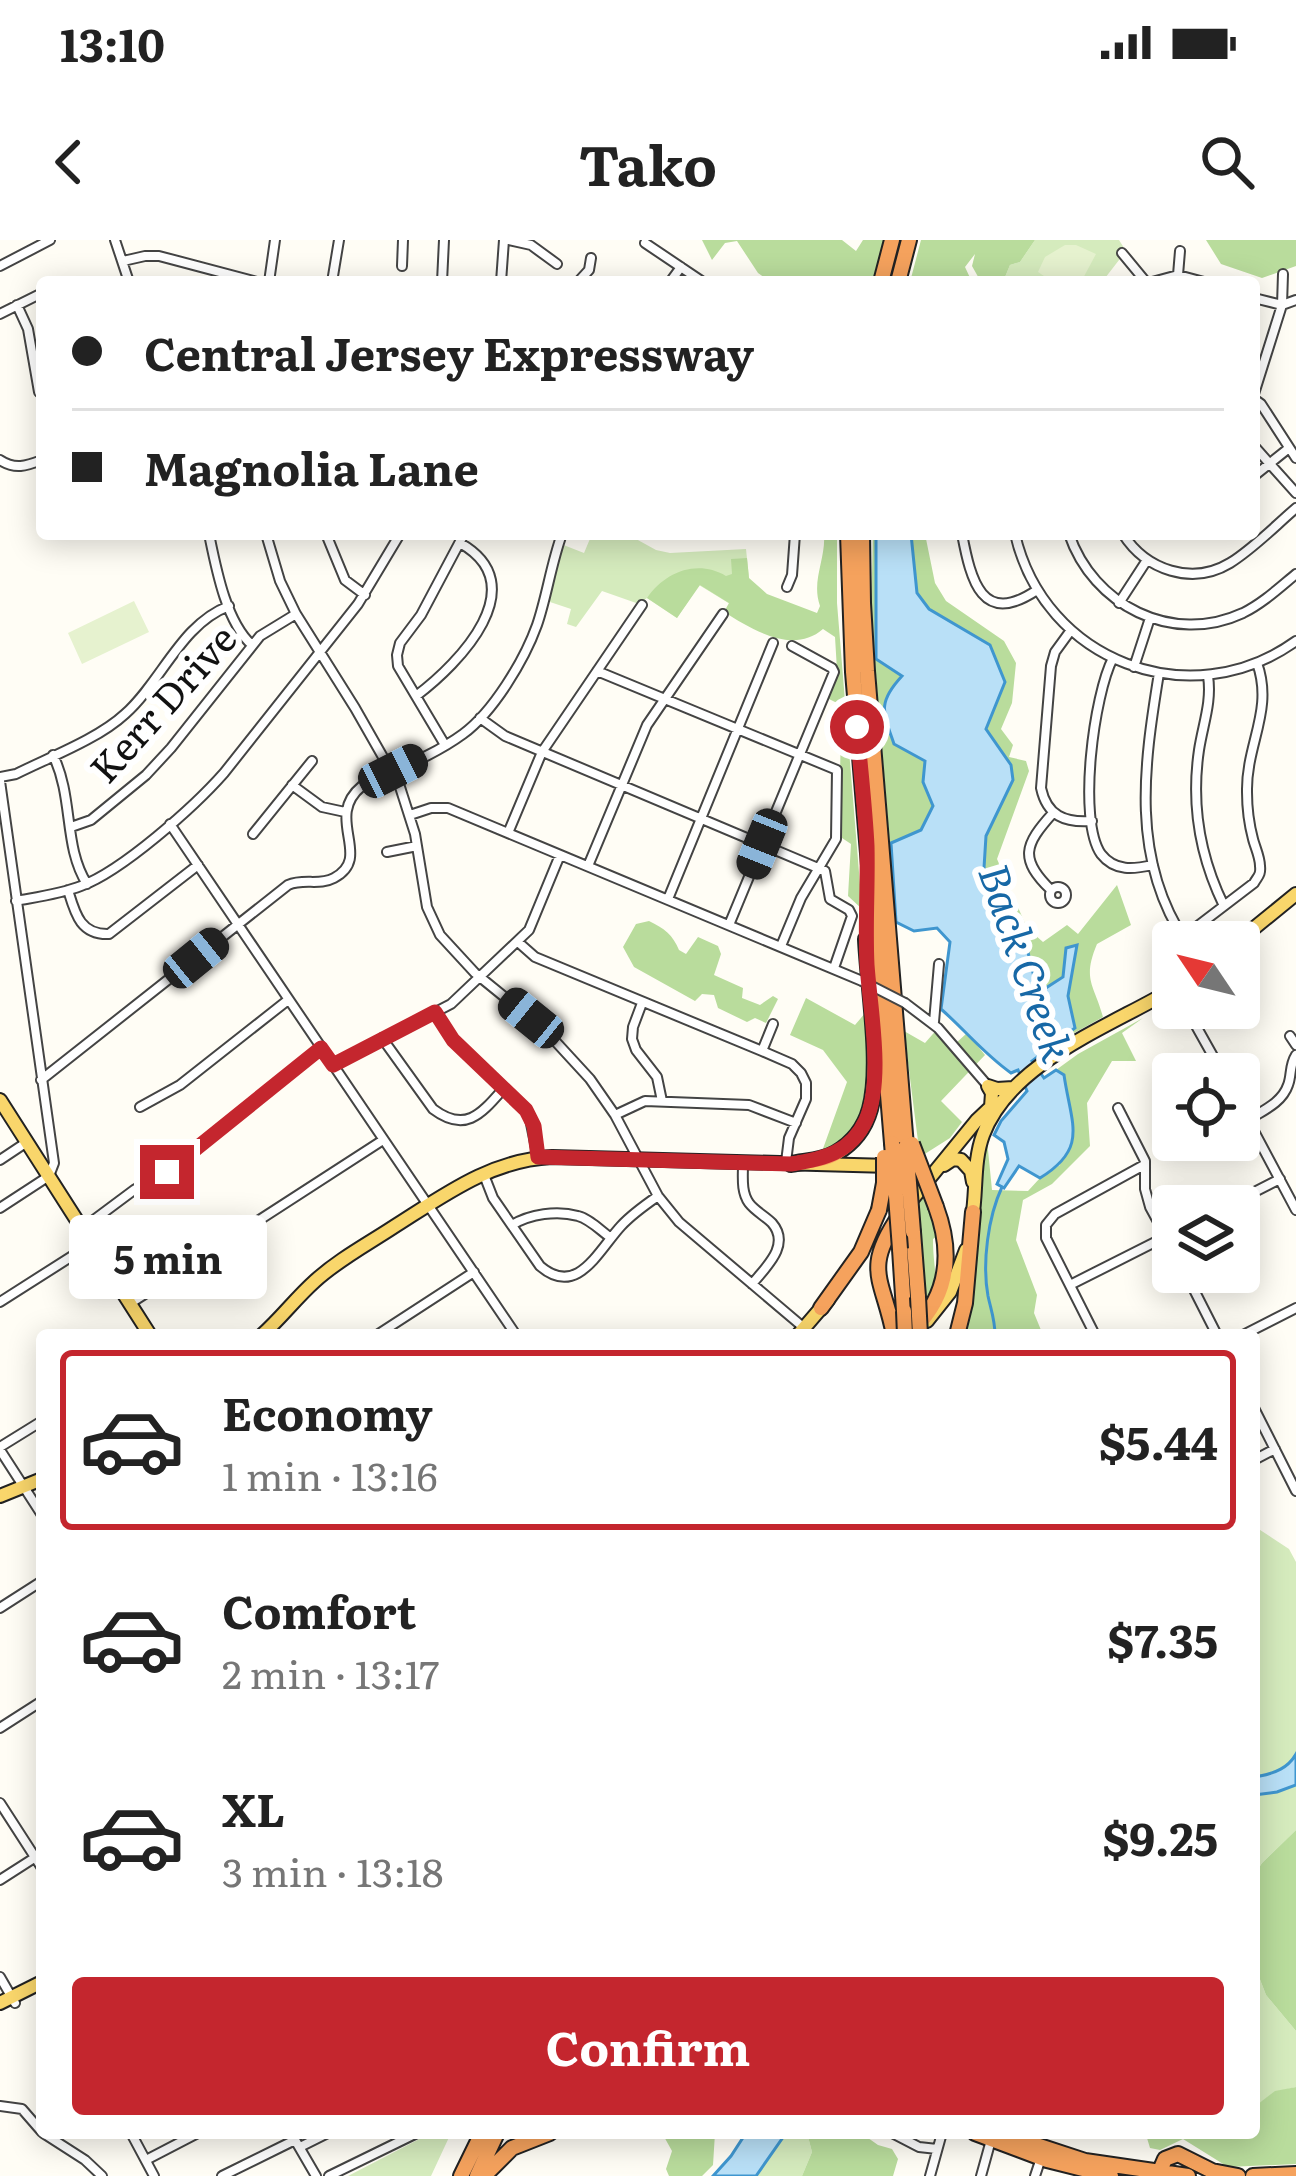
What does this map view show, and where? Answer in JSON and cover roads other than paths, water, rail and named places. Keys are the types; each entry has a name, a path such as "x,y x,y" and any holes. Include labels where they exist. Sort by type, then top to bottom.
{"highway":[{"path":"882,276 892,240"},
{"path":"900,276 909,240"},
{"path":"848,540 849,621 867,850 898,1144 936,1207 944,1241 942,1286 933,1308 904,1329"},
{"path":"862,540 867,671 899,1080 904,1329"},
{"path":"788,1164 838,1152 863,1126 872,1100 867,850"},
{"path":"872,1031 913,1232 918,1298 904,1329"},
{"path":"821,1308 861,1252 880,1210 898,1144"},
{"path":"904,1329 878,1274 878,1259 885,1237 908,1205"},
{"path":"959,1329 973,1212"},
{"path":"459,2176 475,2139"},
{"path":"481,2176 495,2139"},
{"path":"481,2176 512,2148 535,2139"},
{"path":"1000,2139 1078,2176"},
{"path":"1003,2139 1085,2161 1188,2176"},
{"path":"1160,2175 1165,2159 1178,2154 1212,2171 1238,2176"},
{"path":"1047,2160 1111,2176"},
{"path":"1253,2176 1296,2171"}],"main road":[{"path":"1260,924 1296,894"},
{"path":"875,1166 935,1155 1042,1066 1152,1000"},
{"path":"988,1086 1016,1087"},
{"path":"988,1086 991,1107"},
{"path":"904,1329 938,1311 950,1292 964,1256 976,1162 985,1130 1016,1087"},
{"path":"2,1106 146,1329"},
{"path":"807,1329 977,1120"},
{"path":"268,1329 329,1270 428,1205 511,1162 538,1157 896,1166 916,1174 920,1185 908,1205"},
{"path":"938,1168 953,1159 964,1162 974,1195"},
{"path":"0,1496 36,1481"},
{"path":"7,2003 36,1989"}],"street":[{"path":"0,266 50,240"},
{"path":"115,240 127,276"},
{"path":"269,276 274,240"},
{"path":"333,276 339,240"},
{"path":"402,266 403,240"},
{"path":"442,276 444,240"},
{"path":"502,276 507,240 531,245 557,264"},
{"path":"645,243 694,276"},
{"path":"1178,275 1180,251"},
{"path":"1122,253 1143,276"},
{"path":"123,260 159,256 234,276"},
{"path":"584,276 591,258"},
{"path":"674,276 681,267"},
{"path":"1260,358 1282,305 1283,274"},
{"path":"1174,276 1182,276"},
{"path":"0,314 36,295"},
{"path":"1260,300 1282,305 1296,300"},
{"path":"17,305 28,329 36,375"},
{"path":"1260,403 1296,458"},
{"path":"1260,471 1289,448"},
{"path":"1260,453 1294,488"},
{"path":"0,460 22,467 36,462"},
{"path":"1260,538 1296,508"},
{"path":"210,540 238,630 252,645"},
{"path":"268,540 296,614 393,771 410,815 434,926 454,952 560,1045 590,1079 615,1114 656,1193 690,1231 800,1329"},
{"path":"328,540 345,580 365,595"},
{"path":"16,901 68,890 108,873 224,773 365,595 397,540"},
{"path":"445,745 398,665 398,648 461,540"},
{"path":"416,696 459,658 491,599 492,578 464,540"},
{"path":"41,1080 292,883 328,881 343,872 351,850 345,812 349,800 357,790 445,745 480,718 529,644 560,540"},
{"path":"787,587 795,540"},
{"path":"964,540 972,572 987,599 1009,605 1037,590"},
{"path":"1017,540 1037,590 1071,631 1134,667 1159,674 1208,676 1258,663 1296,641"},
{"path":"1071,540 1091,577 1119,603 1150,618 1186,625 1231,617 1262,602 1296,574"},
{"path":"1129,540 1163,569 1201,573 1235,559 1258,540"},
{"path":"1119,603 1147,560"},
{"path":"508,833 542,752 642,605"},
{"path":"0,1208 49,1176 54,1163 0,779 112,724 206,617 229,606"},
{"name":"Kerr Drive","path":"71,827 95,818 159,762 252,645 296,614"},
{"path":"588,866 642,735 723,614"},
{"path":"1134,667 1150,618"},
{"path":"1071,631 1051,666 1040,779 1042,796 1053,813 1068,821 1092,821"},
{"path":"668,899 773,643"},
{"path":"729,925 834,669 792,646"},
{"path":"1113,658 1103,680 1093,738 1092,821 1098,848 1111,863 1130,869 1154,865"},
{"path":"1206,921 1253,883 1260,869 1247,793 1251,748 1264,702 1258,663"},
{"path":"597,670 835,769 836,839 801,898 781,946"},
{"path":"1159,674 1144,793 1154,865 1174,921"},
{"path":"1208,676 1210,698 1198,757 1197,808 1206,862 1224,906"},
{"path":"480,718 499,734 818,867 826,874 830,899 852,916 834,968"},
{"path":"53,755 64,781 75,857 87,884"},
{"path":"253,834 312,760"},
{"path":"292,785 322,807 345,812"},
{"path":"410,815 444,807 862,981 934,1024 988,1086"},
{"path":"1051,890 1035,874 1028,852 1035,834 1053,813"},
{"path":"170,824 512,1329"},
{"path":"387,852 417,846"},
{"path":"333,1065 451,1004 532,925 560,855"},
{"path":"68,890 82,925 109,934 198,865"},
{"path":"518,942 535,957 792,1064 804,1078 806,1099 789,1138 788,1164"},
{"path":"934,1024 939,964"},
{"path":"140,1107 180,1084 288,1000"},
{"path":"642,1003 632,1039 657,1077 662,1101"},
{"path":"435,1012 453,1040 526,1110 538,1157"},
{"path":"762,1051 772,1024"},
{"path":"382,1038 433,1109 444,1117 476,1116 504,1088"},
{"path":"82,1229 167,1172 321,1048"},
{"path":"1296,1055 1289,1070 1296,1092"},
{"path":"1260,1112 1277,1101 1290,1081"},
{"path":"615,1114 638,1103 662,1101 749,1105 796,1123"},
{"path":"1118,1108 1139,1149 1152,1207"},
{"path":"616,1159 625,1146 622,1129"},
{"path":"130,1304 383,1140"},
{"path":"0,1160 27,1142"},
{"path":"1260,1142 1296,1210"},
{"path":"656,1193 653,1170 657,1160"},
{"path":"743,1163 746,1197 772,1224 779,1239 774,1256 752,1284"},
{"path":"1092,1329 1046,1238 1048,1220 1144,1165"},
{"path":"483,1173 493,1198 540,1266 561,1277 582,1271 656,1193"},
{"path":"1260,1189 1280,1179"},
{"path":"512,1225 535,1214 573,1215 611,1238"},
{"path":"1070,1286 1152,1243"},
{"path":"0,1302 91,1244"},
{"path":"386,1329 474,1273"},
{"path":"1196,1293 1214,1329"},
{"path":"1255,1329 1296,1308"},
{"path":"1260,1420 1296,1491"},
{"path":"36,1424 0,1449 36,1505"},
{"path":"1260,1457 1275,1449"},
{"path":"0,1608 36,1585"},
{"path":"0,1727 36,1705"},
{"path":"0,1803 36,1852"},
{"path":"0,1880 36,1858"},
{"path":"0,1977 7,2003"},
{"path":"0,2106 22,2109 36,2126"},
{"path":"52,2139 102,2176"},
{"path":"134,2139 154,2176"},
{"path":"146,2160 186,2139"},
{"path":"329,2176 405,2139"},
{"path":"904,2139 937,2149"},
{"path":"930,2176 940,2139"},
{"path":"981,2176 995,2139"},
{"path":"222,2176 295,2140 316,2176"},
{"path":"1035,2176 1047,2160"}],"water":[{"path":"876,540 912,540 917,593 929,609 990,645 1005,682 986,729 1011,765 1013,780 986,836 984,868 1020,920 1038,993 1063,977 1066,948 1077,945 1068,996 1075,1028 1032,1061 1044,1078 1056,1070 1064,1075 1073,1134 1065,1156 1040,1178 1019,1166 1004,1188 997,1184 1008,1159 1004,1142 994,1135 1027,1091 1018,1070 1011,1073 1001,1066 941,1009 950,942 937,928 914,931 896,922 891,843 921,830 933,806 923,782 925,761 894,744 885,716 886,701 902,676 876,659"},
{"path":"1296,1754 1296,1785 1260,1794 1260,1776 1289,1763"},
{"path":"742,2139 782,2139 756,2176 713,2176"}],"waterway":[{"name":"Back Creek","path":"995,1329 986,1255 1002,1187"}]}
